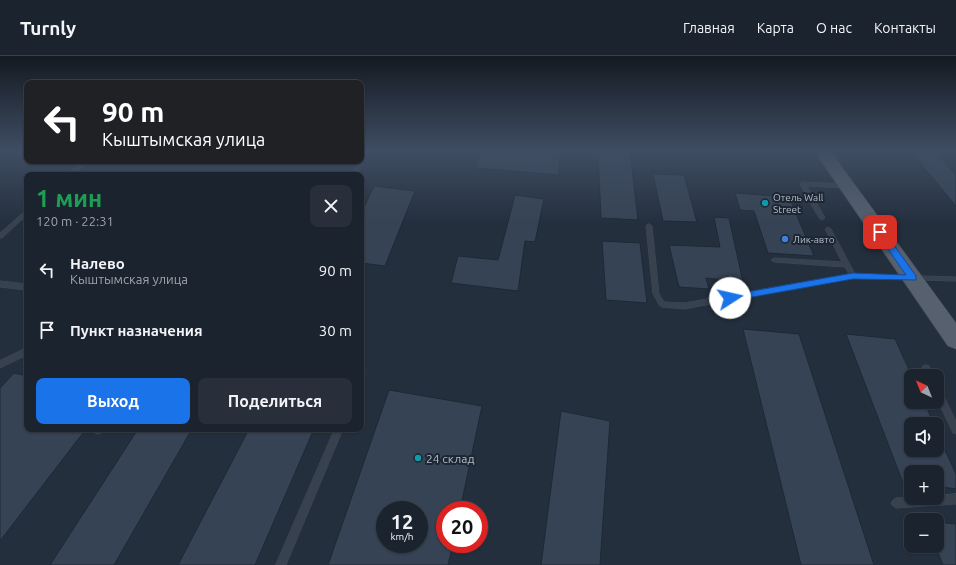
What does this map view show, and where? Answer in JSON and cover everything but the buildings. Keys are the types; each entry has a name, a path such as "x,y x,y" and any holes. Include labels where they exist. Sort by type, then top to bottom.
{"main road":[{"path":"839,176 956,340"}],"lane":[{"path":"822,218 803,184 847,186"},
{"path":"0,236 24,215"},
{"path":"649,226 656,294 662,304 684,306 853,276 956,279"},
{"path":"828,229 853,276"},
{"path":"774,260 847,265"},
{"path":"0,284 24,287"},
{"path":"0,365 24,353"},
{"path":"944,405 956,430"},
{"path":"281,565 338,432"},
{"path":"896,503 956,499"}],"place":[{"name":"Отель Wall Street","path":"765,203"},
{"name":"Лик-авто","path":"785,239"},
{"name":"24 склад","path":"418,458"}],"route":[{"path":"730,298 853,276 913,278 880,232"}]}
